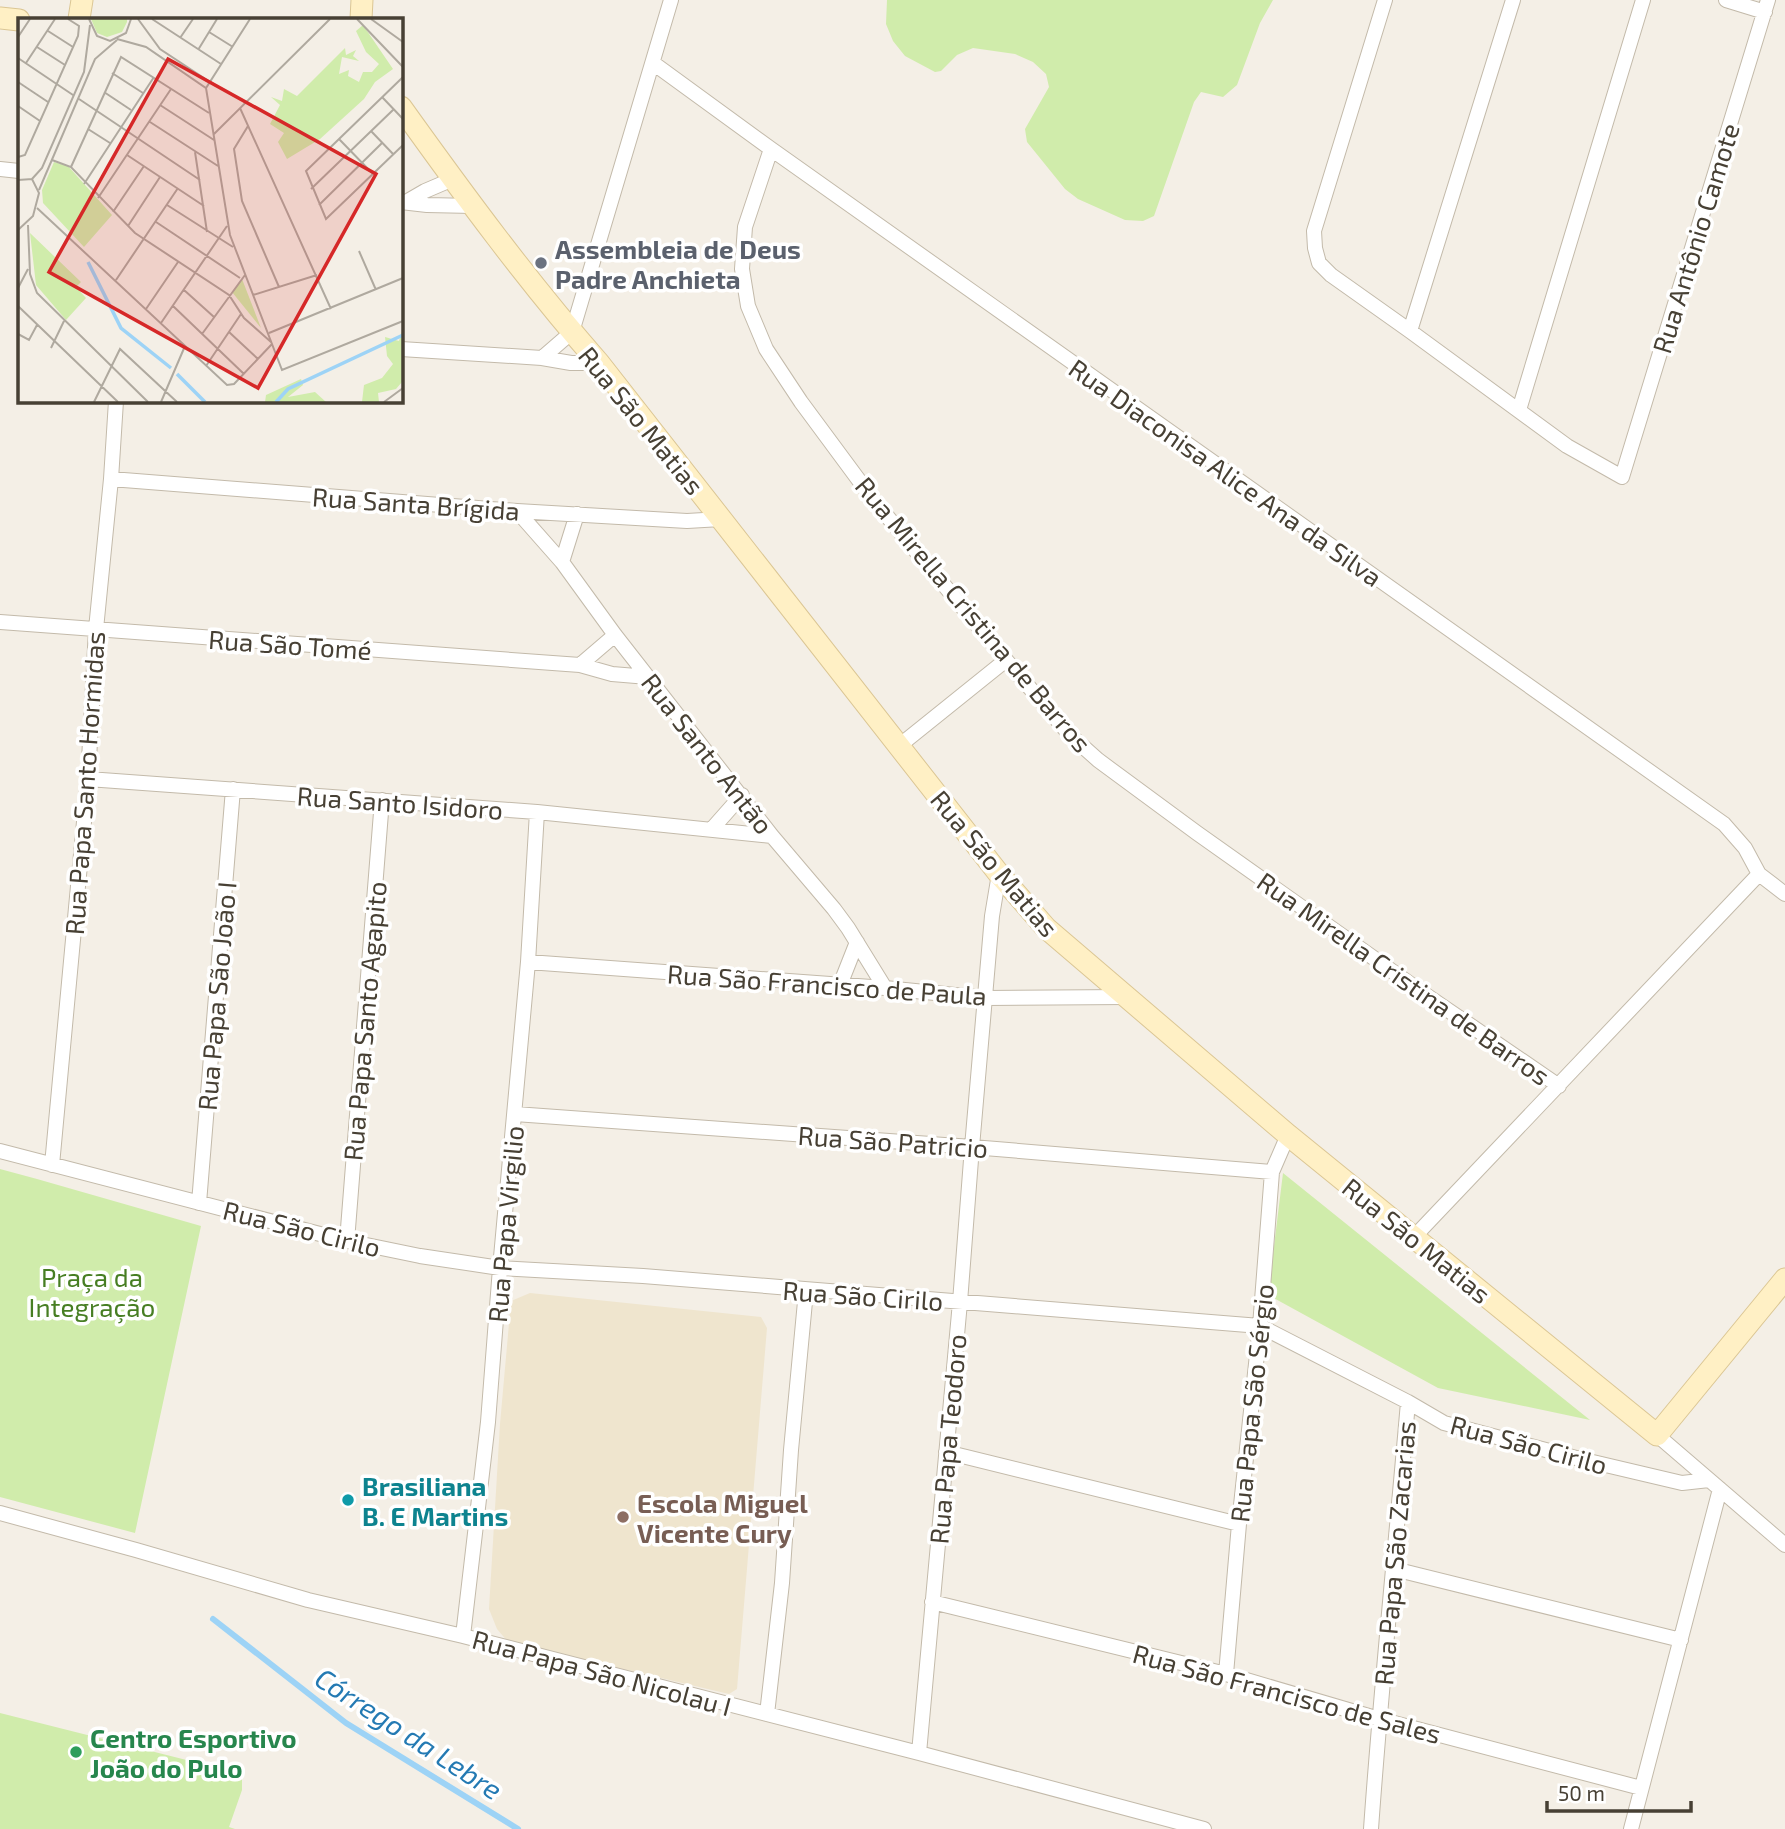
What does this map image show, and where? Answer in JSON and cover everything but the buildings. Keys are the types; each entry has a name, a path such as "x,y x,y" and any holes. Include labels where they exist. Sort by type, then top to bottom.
{"street":[{"path":"79,18 82,0"},
{"path":"361,18 362,0"},
{"path":"542,358 572,332 671,0"},
{"path":"1385,0 1314,231 1319,263 1331,275 1519,410 1643,0"},
{"path":"1410,331 1513,0"},
{"path":"1726,0 1767,6"},
{"name":"Rua Antônio Camote","path":"1519,410 1567,446 1622,477 1767,6"},
{"path":"0,18 18,20"},
{"name":"Rua Diaconisa Alice Ana da Silva","path":"653,63 1724,824 1745,848 1759,874 1785,894"},
{"name":"Rua São Matias","path":"402,108 472,206 999,874 1046,928 1289,1135 1657,1435 1785,1545"},
{"name":"Rua Mirella Cristina de Barros","path":"771,149 745,227 742,269 748,306 766,349 801,402 872,498 1006,660 1070,735 1098,760 1196,833 1559,1086"},
{"path":"0,169 18,171"},
{"path":"403,202 453,179"},
{"path":"403,202 472,206"},
{"path":"402,349 598,363"},
{"name":"Rua Papa Santo Hormidas","path":"52,1165 88,779 96,629 116,402"},
{"name":"Rua Santa Brígida","path":"111,479 517,511 687,522 721,519"},
{"name":"Rua Santo Antão","path":"517,511 562,562 615,635 772,836 834,909 885,988"},
{"path":"562,562 577,514"},
{"name":"Rua São Tomé","path":"0,622 580,665 612,674 648,677"},
{"path":"580,665 615,635"},
{"path":"899,746 1006,660"},
{"name":"Rua Santo Isidoro","path":"88,779 537,812 772,836"},
{"name":"Rua Papa São João I","path":"200,1203 233,789"},
{"path":"711,830 742,795"},
{"name":"Rua Papa Santo Agapito","path":"347,1241 382,800"},
{"name":"Rua Papa Virgilio","path":"463,1636 488,1422 528,962 537,812"},
{"name":"Rua Papa Teodoro","path":"919,1753 992,916 999,874"},
{"path":"1414,1237 1759,874"},
{"path":"840,985 857,942"},
{"name":"Rua São Francisco de Paula","path":"528,962 885,988 985,998 1127,997"},
{"name":"Rua São Patricio","path":"515,1114 1272,1172"},
{"name":"Rua Papa São Sérgio","path":"1226,1674 1260,1326 1272,1172 1289,1135"},
{"name":"Rua São Cirilo","path":"0,1151 347,1241 500,1268 643,1276 1260,1326 1444,1423 1682,1483 1715,1485"},
{"path":"1657,1435 1785,1279"},
{"path":"767,1714 782,1583 806,1290"},
{"name":"Rua Papa São Zacarias","path":"1371,1829 1408,1402"},
{"path":"946,1452 1239,1524"},
{"path":"1631,1829 1681,1640 1715,1485"},
{"name":"Rua Papa São Nicolau I","path":"0,1513 307,1600 463,1636 919,1753 1156,1823 1204,1829"},
{"path":"1394,1569 1681,1640"},
{"name":"Rua São Francisco de Sales","path":"932,1602 1226,1674 1379,1719 1641,1788"}],"shaded area":[{"name":"Escola Miguel Vicente Cury","path":"530,1293 761,1317 767,1328 737,1689 729,1694 508,1642 497,1629 489,1609 500,1424 511,1301"}],"green space":[{"path":"887,0 1273,0 1260,23 1237,85 1223,97 1201,92 1194,102 1154,216 1143,221 1125,220 1078,199 1065,189 1027,142 1025,129 1049,87 1046,74 1033,62 1015,54 973,48 957,55 941,71 935,72 905,56 893,41 886,24"},
{"name":"Praça da Integração","path":"0,1169 201,1226 135,1533 0,1497"},
{"path":"1283,1173 1590,1420 1438,1388 1268,1295"},
{"name":"Centro Esportivo João do Pulo","path":"0,1713 242,1774 242,1790 229,1827 235,1829 0,1829"}],"waterway":[{"name":"Córrego da Lebre","path":"213,1619 346,1723 518,1829"}],"place":[{"name":"Assembleia de Deus Padre Anchieta","path":"541,263"},
{"name":"Brasiliana B. E Martins","path":"348,1500"},
{"name":"Escola Miguel Vicente Cury","path":"623,1517"},
{"name":"Centro Esportivo João do Pulo","path":"76,1752"}]}
